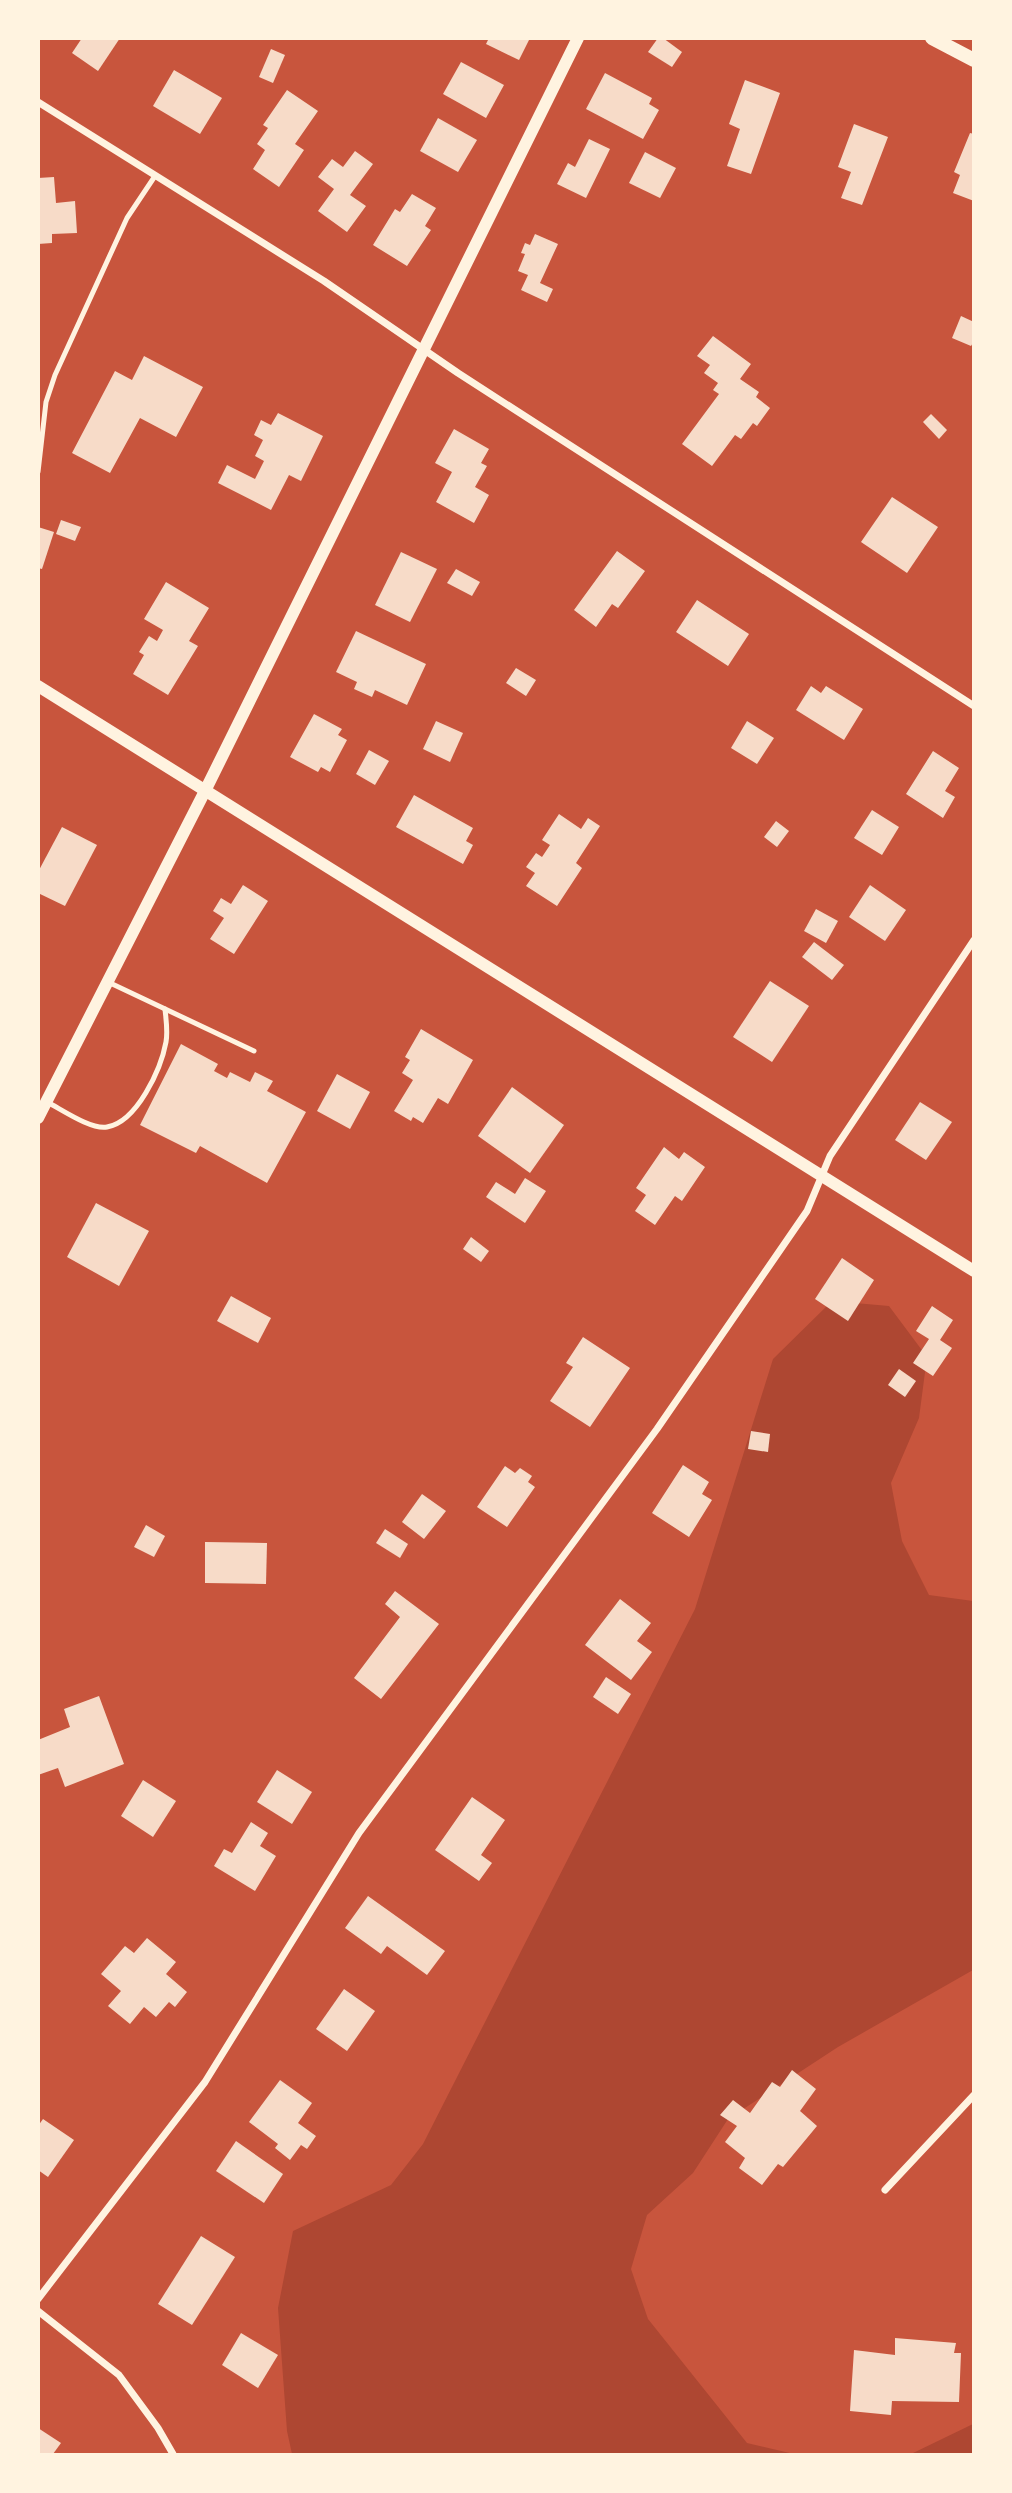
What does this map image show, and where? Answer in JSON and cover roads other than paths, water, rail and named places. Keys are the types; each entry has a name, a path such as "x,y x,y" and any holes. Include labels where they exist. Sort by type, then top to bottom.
{"main road":[{"path":"932,38 974,60"}],"street":[{"path":"38,1118 205,791 579,38"},
{"path":"38,102 324,281 424,349 974,706"},
{"path":"38,686 974,1271"},
{"path":"38,2299 205,2082 359,1833 657,1429 807,1211 830,1156 974,940"},
{"path":"885,2190 974,2095"},
{"path":"38,2311 119,2375 158,2428 173,2455"}],"lane":[{"path":"38,472 46,402 55,375 127,218 155,176"},
{"path":"108,982 254,1051"},
{"path":"47,1102 97,1127 108,1127 126,1117 141,1100 162,1056 166,1040 165,1009"}]}
